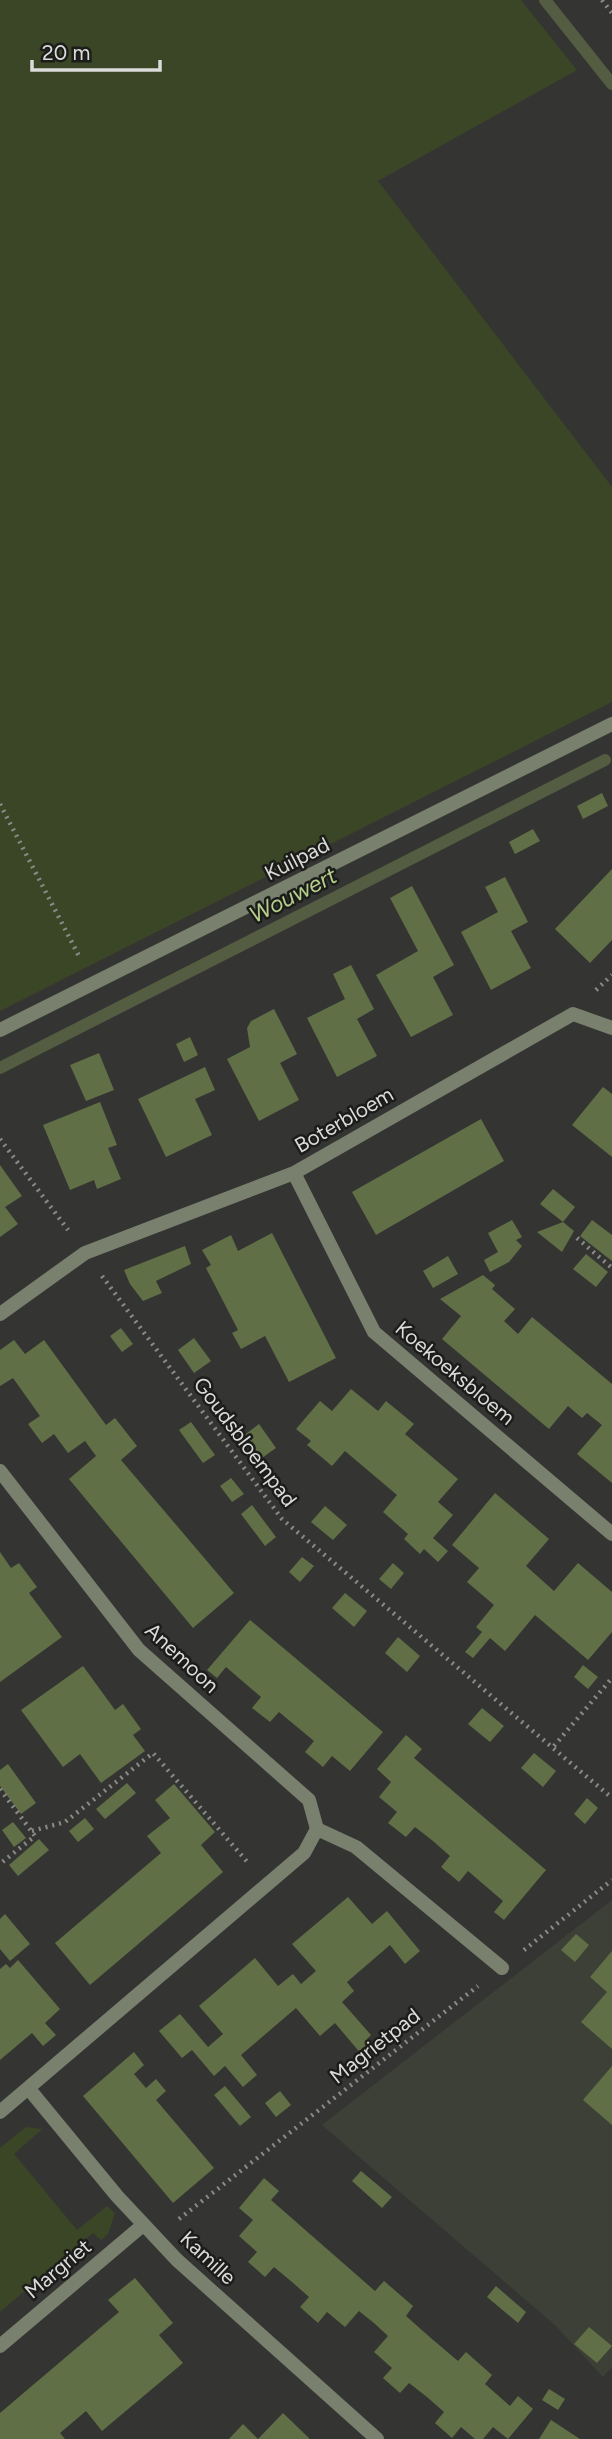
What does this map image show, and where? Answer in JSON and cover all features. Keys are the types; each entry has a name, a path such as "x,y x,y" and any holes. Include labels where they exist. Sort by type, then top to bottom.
{"street":[{"name":"Kuilpad","path":"0,1030 612,724"},
{"name":"Boterbloem","path":"0,1314 85,1252 294,1173 573,1014 612,1028"},
{"name":"Koekoeksbloem","path":"294,1173 373,1332 612,1534"},
{"name":"Anemoon","path":"0,1471 139,1650 309,1800 317,1829"},
{"path":"0,2112 304,1853 317,1829 356,1847 502,1968"},
{"name":"Kamille","path":"29,2089 143,2225 177,2260 377,2439"},
{"name":"Margriet","path":"0,2346 143,2225"}],"path":[{"path":"602,0 612,13"},
{"path":"0,804 94,984"},
{"name":"Goudsbloempad","path":"0,1139 282,1519 554,1746 612,1798"},
{"path":"577,1238 612,1268"},
{"path":"554,1746 612,1678"},
{"path":"32,1831 65,1822 153,1752 268,1885"},
{"path":"0,1789 35,1836 0,1864"},
{"name":"Magrietpad","path":"156,2237 612,1881"}],"shaded area":[{"path":"612,1900 612,2367 603,2377 556,2326 322,2125"}],"green space":[{"path":"0,0 521,0 577,70 378,181 612,487 612,702 0,1011"},
{"path":"26,2127 42,2129 14,2154 77,2230 107,2206 115,2213 108,2234 101,2240 93,2233 0,2312 0,2148"}],"building":[{"path":"602,793 608,806 583,819 577,806"},
{"path":"533,829 540,841 515,854 509,842"},
{"path":"612,869 612,940 590,963 555,929"},
{"path":"505,877 528,922 511,931 531,968 491,990 461,932 498,912 485,887"},
{"path":"412,886 454,965 433,977 453,1015 411,1037 376,975 418,951 390,898"},
{"path":"351,965 374,1009 357,1019 377,1056 337,1077 307,1018 345,999 333,974"},
{"path":"274,1009 297,1054 280,1063 299,1100 259,1121 227,1059 250,1047 247,1028 251,1021"},
{"path":"190,1037 198,1055 184,1062 176,1044"},
{"path":"99,1053 114,1090 86,1101 70,1065"},
{"path":"205,1067 215,1090 195,1099 212,1135 166,1157 138,1099"},
{"path":"603,1087 612,1094 612,1157 572,1125"},
{"path":"100,1102 117,1145 108,1148 121,1179 97,1189 94,1180 70,1190 43,1125"},
{"path":"481,1119 504,1161 376,1235 352,1192"},
{"path":"0,1165 22,1196 5,1207 18,1224 0,1237"},
{"path":"553,1189 575,1207 563,1222 540,1204"},
{"path":"512,1220 522,1237 516,1240 522,1246 509,1262 490,1272 484,1260 498,1252 488,1233"},
{"path":"592,1220 612,1235 612,1261 580,1236"},
{"path":"563,1222 574,1231 562,1252 537,1232"},
{"path":"272,1233 336,1358 289,1382 265,1336 241,1349 232,1333 238,1330 206,1268 211,1265 202,1250 231,1235 238,1251"},
{"path":"185,1246 191,1264 156,1281 162,1293 143,1301 130,1284 124,1270"},
{"path":"586,1254 608,1272 596,1287 573,1269"},
{"path":"448,1256 458,1274 433,1288 423,1271"},
{"path":"483,1275 495,1285 492,1289 515,1309 504,1321 518,1334 532,1317 612,1384 612,1483 577,1454 602,1425 587,1413 582,1418 568,1406 549,1429 442,1339 461,1316 440,1299"},
{"path":"121,1328 133,1344 122,1352 110,1336"},
{"path":"194,1338 211,1361 194,1373 178,1350"},
{"path":"14,1340 25,1354 44,1340 106,1425 115,1418 137,1446 121,1460 234,1593 193,1628 69,1479 96,1456 85,1441 68,1453 54,1434 42,1443 28,1424 40,1416 13,1378 0,1386 0,1350"},
{"path":"351,1389 378,1411 386,1401 414,1424 405,1434 458,1479 438,1502 453,1515 433,1538 448,1551 438,1562 424,1549 420,1554 404,1539 408,1534 383,1512 397,1495 345,1451 332,1466 307,1445 311,1441 296,1429 320,1401 332,1411"},
{"path":"191,1422 215,1455 203,1463 179,1430"},
{"path":"259,1424 276,1448 259,1460 242,1437"},
{"path":"231,1478 244,1494 232,1502 220,1486"},
{"path":"495,1493 549,1539 526,1566 554,1591 578,1563 612,1592 612,1632 588,1660 535,1615 505,1651 490,1638 473,1658 465,1652 482,1632 476,1627 494,1605 467,1582 479,1568 452,1545"},
{"path":"252,1505 276,1537 265,1546 241,1514"},
{"path":"325,1506 347,1525 333,1540 311,1522"},
{"path":"0,1552 11,1568 19,1563 37,1587 29,1593 62,1637 0,1682"},
{"path":"302,1557 314,1566 300,1582 289,1572"},
{"path":"393,1563 404,1573 391,1589 379,1579"},
{"path":"345,1593 367,1611 354,1627 332,1608"},
{"path":"250,1620 383,1732 350,1771 332,1756 323,1767 305,1752 314,1741 279,1712 270,1722 252,1708 261,1697 226,1667 217,1678 207,1670"},
{"path":"398,1637 420,1656 407,1672 385,1653"},
{"path":"583,1665 598,1677 588,1689 574,1677"},
{"path":"83,1666 115,1710 123,1704 141,1729 133,1735 145,1751 101,1783 80,1754 63,1767 21,1710"},
{"path":"482,1708 504,1726 490,1742 468,1724"},
{"path":"406,1735 422,1749 414,1758 546,1870 504,1920 494,1912 503,1901 468,1871 459,1882 441,1867 450,1856 433,1841 415,1827 406,1837 388,1823 397,1812 379,1797 391,1782 377,1769"},
{"path":"534,1753 556,1771 543,1787 521,1768"},
{"path":"8,1764 36,1803 21,1814 0,1786 0,1770"},
{"path":"127,1783 136,1793 105,1819 96,1809"},
{"path":"174,1784 215,1832 201,1845 223,1872 90,1985 55,1943 161,1853 147,1836 170,1818 155,1800"},
{"path":"587,1798 598,1808 585,1824 574,1814"},
{"path":"85,1818 94,1829 78,1842 69,1831"},
{"path":"13,1822 26,1838 14,1847 2,1830"},
{"path":"39,1839 49,1850 18,1876 9,1865"},
{"path":"348,1897 372,1924 387,1911 420,1951 405,1964 390,1945 347,1982 354,1991 342,2002 371,2035 367,2039 373,2046 362,2055 335,2023 320,2036 296,2008 241,2055 257,2075 243,2087 225,2066 214,2076 192,2050 182,2058 159,2031 180,2014 208,2047 223,2034 199,2006 255,1958 278,1986 293,1974 301,1984 316,1971 292,1944"},
{"path":"5,1914 30,1944 10,1961 0,1949 0,1919"},
{"path":"576,1934 589,1945 575,1962 561,1950"},
{"path":"612,1951 612,2049 581,2022 607,1992 590,1977"},
{"path":"18,1960 60,2009 45,2023 56,2035 43,2046 32,2033 0,2060 0,1969 6,1964 10,1968"},
{"path":"134,2052 144,2065 134,2074 146,2088 156,2079 166,2091 156,2100 214,2168 173,2203 83,2096"},
{"path":"612,2066 612,2125 583,2100"},
{"path":"225,2086 251,2117 240,2126 214,2095"},
{"path":"280,2091 291,2105 276,2117 265,2103"},
{"path":"361,2171 392,2197 382,2208 352,2181"},
{"path":"264,2178 279,2191 271,2200 375,2291 384,2281 413,2306 406,2316 432,2339 458,2361 466,2352 492,2375 485,2384 510,2406 518,2396 533,2409 508,2439 493,2427 483,2439 475,2439 461,2427 452,2438 435,2423 444,2412 427,2397 409,2383 400,2393 383,2378 392,2368 374,2352 388,2336 374,2323 359,2311 345,2327 327,2312 318,2323 300,2307 309,2297 292,2282 274,2267 265,2277 248,2262 257,2252 239,2236 253,2220 239,2208"},
{"path":"135,2278 173,2323 159,2335 183,2363 102,2431 86,2411 60,2433 65,2439 0,2439 0,2413 119,2312 108,2300"},
{"path":"496,2286 526,2312 518,2323 487,2297"},
{"path":"589,2327 612,2346 597,2363 574,2344"},
{"path":"549,2389 565,2399 558,2410 542,2400"},
{"path":"283,2413 310,2439 258,2439"},
{"path":"551,2420 580,2439 539,2439"},
{"path":"243,2424 258,2439 229,2439"}],"waterway":[{"name":"Wouwert","path":"545,0 612,84"},
{"name":"Wouwert","path":"0,1068 605,760"}]}
